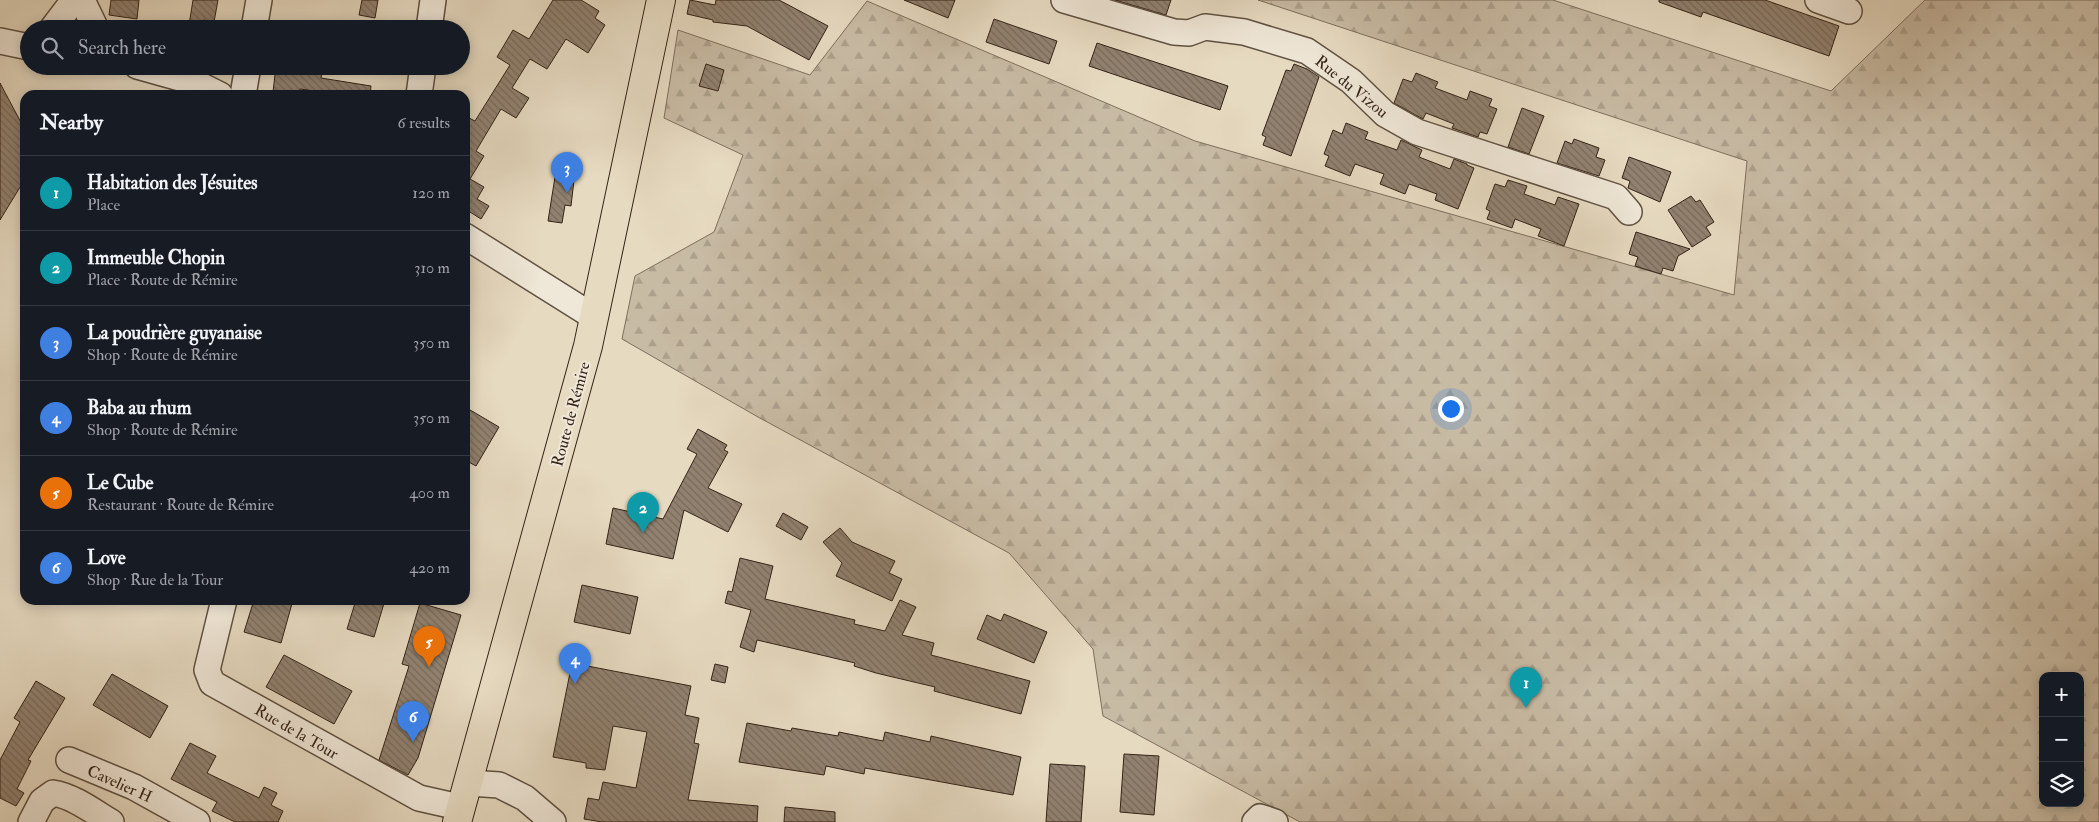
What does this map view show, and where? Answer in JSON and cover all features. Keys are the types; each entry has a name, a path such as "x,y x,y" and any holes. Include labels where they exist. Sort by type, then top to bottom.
{"main road":[{"name":"Route de Rémire","path":"458,818 566,434 594,317 661,0"}],"street":[{"path":"59,20 74,0"},
{"path":"82,0 92,20"},
{"path":"256,20 259,0"},
{"path":"430,20 433,0"},
{"name":"Rue du Vizou","path":"1064,0 1174,32 1189,33 1205,26 1244,32 1307,51 1351,80 1385,114 1417,132 1616,197 1629,212"},
{"path":"1818,0 1849,11"},
{"path":"0,41 20,44"},
{"path":"170,75 194,82 210,90"},
{"path":"244,90 246,75"},
{"path":"420,90 422,75"},
{"path":"470,239 594,317"},
{"name":"Rue de la Tour","path":"223,605 207,670 212,683 418,798 450,805 458,818"},
{"name":"Cavelier H","path":"69,760 134,787 197,822"},
{"path":"469,782 499,785 525,798 553,822"},
{"path":"31,822 42,801 53,793 60,794 111,822"},
{"path":"1255,822 1260,817 1275,822"}],"green space":[{"path":"1258,0 1553,0 1831,91 1925,0 2099,0 2099,822 1300,822 1103,716 1093,649 1009,553 758,417 622,339 635,276 714,232 743,155 664,118 678,30 810,75 867,1 1195,141 1734,295 1747,161"}],"building":[{"path":"111,0 139,0 137,19 109,15"},
{"path":"193,0 218,0 214,20 190,20"},
{"path":"362,0 378,0 375,18 359,15"},
{"path":"553,0 581,0 599,11 595,18 605,25 588,53 566,39 547,69 530,59 512,88 529,98 516,118 501,109 476,151 484,156 470,179 470,118 475,121 510,65 497,57 513,30 529,39"},
{"path":"690,0 715,5 716,0 779,0 828,26 809,60 747,26 713,22 713,20 687,14"},
{"path":"904,0 955,0 948,18"},
{"path":"1115,0 1171,0 1166,15"},
{"path":"1659,0 1765,0 1839,26 1829,56 1703,12 1701,17 1659,2"},
{"path":"994,19 1057,41 1049,64 986,42"},
{"path":"1097,43 1228,86 1220,110 1089,66"},
{"path":"706,64 724,70 718,91 699,86"},
{"path":"1294,64 1307,69 1319,77 1291,156 1263,145 1266,137 1262,135 1286,70 1291,71"},
{"path":"1416,73 1438,82 1435,88 1467,100 1470,91 1492,99 1489,106 1497,109 1487,134 1480,132 1478,137 1452,128 1454,124 1426,113 1423,119 1394,103 1403,79 1412,82"},
{"path":"275,75 322,75 321,78 371,86 371,90 273,90"},
{"path":"0,83 20,121 20,187 0,220"},
{"path":"1522,108 1544,116 1529,154 1508,147"},
{"path":"1346,123 1368,132 1365,139 1397,150 1401,140 1422,150 1419,157 1450,169 1454,159 1474,168 1458,209 1435,200 1437,194 1409,184 1405,194 1380,184 1384,174 1355,164 1350,176 1325,166 1329,156 1324,154 1333,130 1342,134"},
{"path":"1574,139 1599,148 1596,157 1605,160 1599,176 1557,163 1565,141 1572,144"},
{"path":"1629,157 1671,172 1660,202 1628,188 1630,181 1622,178"},
{"path":"555,177 574,180 571,206 565,205 562,223 548,221"},
{"path":"470,179 484,187 477,199 489,206 481,219 470,212"},
{"path":"1508,180 1527,186 1524,194 1555,205 1558,197 1579,204 1564,246 1538,236 1541,229 1515,219 1512,228 1487,219 1490,211 1486,209 1495,184 1505,187"},
{"path":"1691,196 1696,202 1700,200 1714,222 1706,227 1711,235 1692,247 1668,210"},
{"path":"1636,232 1690,249 1678,256 1673,271 1663,268 1661,274 1635,266 1638,257 1629,254"},
{"path":"470,410 499,427 476,466 470,463"},
{"path":"698,429 727,445 724,450 728,452 708,488 742,504 728,532 684,510 673,559 606,544 613,508 663,519 697,454 687,449"},
{"path":"783,513 808,527 801,540 776,526"},
{"path":"840,528 852,542 895,561 889,573 902,579 892,601 836,576 842,563 823,542"},
{"path":"740,558 773,566 765,599 855,620 854,624 885,631 900,600 916,607 902,635 934,643 931,655 1030,681 1021,714 934,691 935,687 876,673 854,666 855,663 757,640 754,652 740,647 751,610 725,603 728,591 732,592"},
{"path":"582,585 638,597 630,634 574,622"},
{"path":"252,605 292,605 281,643 244,632"},
{"path":"354,605 384,605 374,637 347,629"},
{"path":"419,605 427,605 461,615 418,758 408,775 379,760 409,666 402,664"},
{"path":"1004,614 1047,632 1034,663 977,639 987,615 1001,621"},
{"path":"284,655 352,691 334,724 266,687"},
{"path":"572,663 691,686 685,715 699,718 694,743 699,744 688,800 758,806 757,822 602,822 584,819 588,798 599,800 603,782 636,788 647,732 613,726 605,770 586,768 586,763 553,757"},
{"path":"715,664 728,667 725,683 711,680"},
{"path":"112,674 168,706 150,738 93,705"},
{"path":"36,681 65,698 28,760 31,761 17,789 24,793 16,806 0,798 0,760 20,722 14,718"},
{"path":"747,723 791,731 792,728 838,736 839,732 883,741 885,732 930,742 931,736 1021,757 1013,795 865,768 864,774 826,766 824,775 739,762"},
{"path":"190,743 216,756 207,773 259,798 264,787 277,793 271,805 283,811 278,822 235,822 212,811 217,802 171,779"},
{"path":"1124,754 1159,756 1154,815 1120,812"},
{"path":"1050,764 1085,766 1081,822 1046,822"},
{"path":"785,807 835,812 835,822 784,822"}],"place":[{"name":"La poudrière guyanaise","path":"567,193"},
{"name":"Immeuble Chopin","path":"643,533"},
{"name":"Le Cube","path":"429,667"},
{"name":"Baba au rhum","path":"575,684"},
{"name":"Habitation des Jésuites","path":"1526,708"},
{"name":"Love","path":"413,742"}]}
